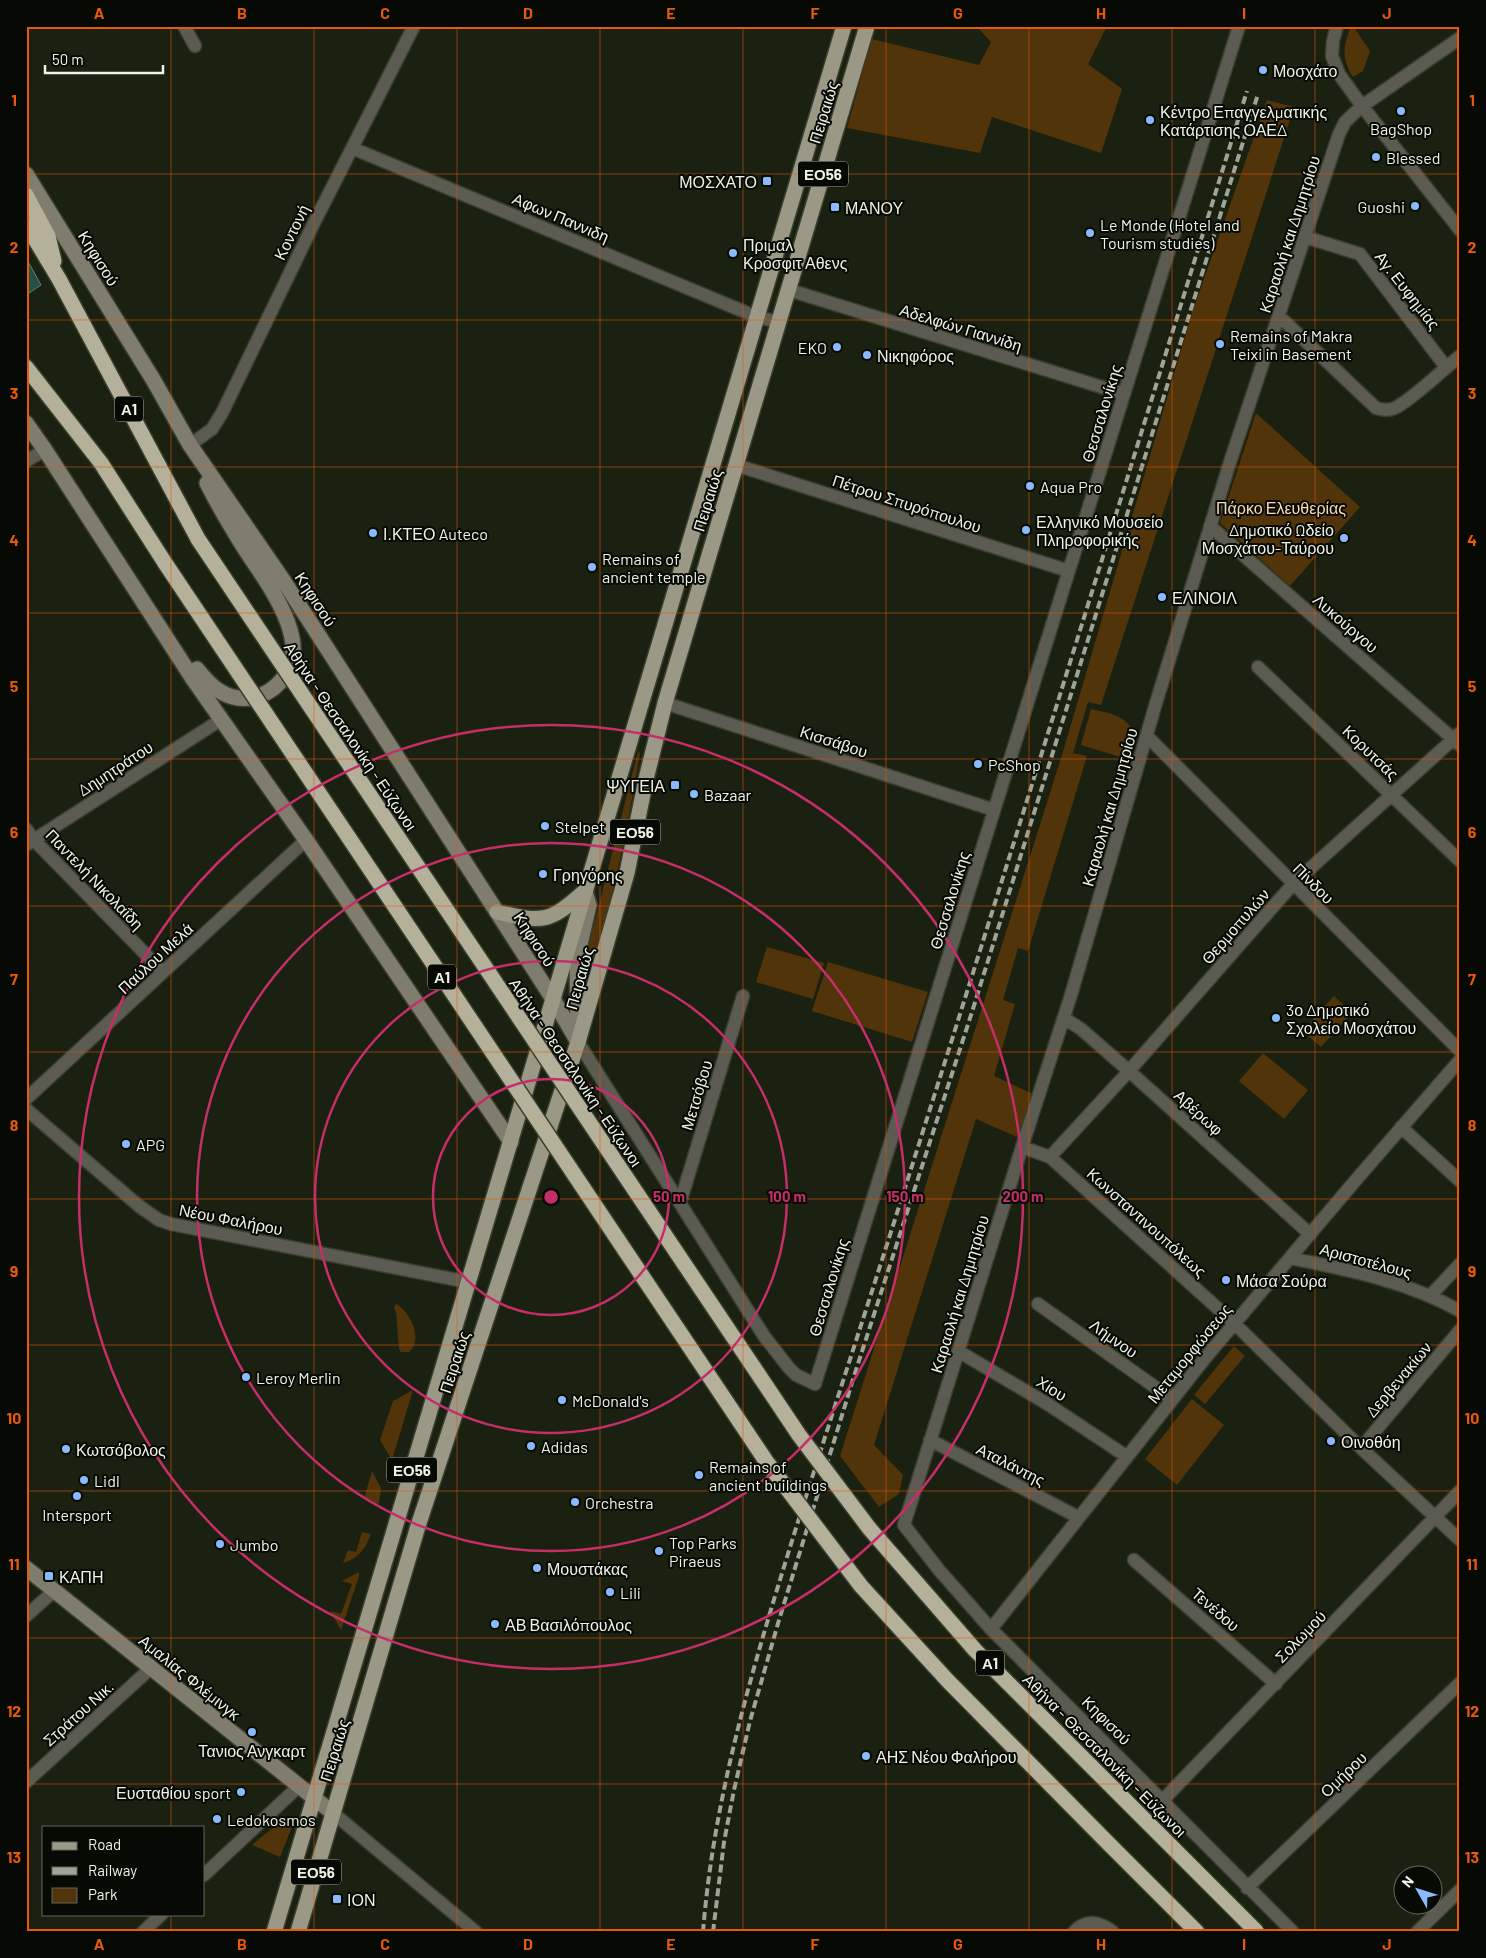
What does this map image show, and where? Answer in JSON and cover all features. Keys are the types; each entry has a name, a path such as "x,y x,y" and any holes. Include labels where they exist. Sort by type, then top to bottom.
{"highway":[{"path":"26,195 48,236 59,279"},
{"name":"Αθήνα - Θεσσαλονίκη - Εύζωνοι","path":"26,224 59,279 198,540 799,1435 868,1528 968,1642 1256,1932"},
{"name":"Α1","path":"26,367 101,463 176,580 772,1469 861,1586 942,1675 1197,1932"}],"main road":[{"name":"Πειραιώς","path":"274,1932 844,26"},
{"name":"Πειραιώς","path":"298,1932 418,1526 578,1042 627,873 646,779 665,703 867,26"},
{"name":"Κηφισού","path":"26,174 148,372 190,445 283,580 553,999 578,1042"},
{"path":"26,423 46,450 193,680 306,840 511,1142"},
{"path":"148,608 212,688 227,696 243,699 258,697 272,690 285,678 292,663 294,646 284,612 206,483 190,445"},
{"path":"497,912 528,919 547,918 566,907 585,891 589,905 576,958 578,1042"},
{"name":"Αμαλίας Φλέμινγκ","path":"26,1568 333,1813"}],"street":[{"path":"184,26 195,46"},
{"name":"Κοντονή","path":"190,445 212,429 222,413 312,225 414,26"},
{"path":"1337,26 1333,41 1333,60 1345,82 1460,230"},
{"name":"Θεσσαλονίκης","path":"578,1042 764,1336 789,1368 815,1384 1124,394 1235,29"},
{"name":"Καραολή και Δημητρίου","path":"904,1525 1064,1018 1210,526 1339,134 1345,122 1362,106 1460,38"},
{"name":"Αφων Παννιδη","path":"352,148 758,317 779,322"},
{"name":"Αγ. Ευφημίας","path":"1305,237 1360,254 1446,367"},
{"name":"Αδελφών Γιαννίδη","path":"789,290 1124,394"},
{"path":"1279,316 1376,408 1384,411 1394,408 1406,400 1460,356"},
{"path":"26,461 46,450"},
{"name":"Πέτρου Σπυρόπουλου","path":"736,465 1069,571"},
{"name":"Λυκούργου","path":"1210,526 1458,739"},
{"name":"Κορυτσάς","path":"1258,667 1460,861"},
{"name":"Κισσάβου","path":"665,703 994,810"},
{"name":"Δημητράτου","path":"30,843 222,719"},
{"name":"Πίνδου","path":"1147,736 1460,1051"},
{"name":"Θερμοπυλών","path":"1050,1157 1129,1071 1293,884 1392,794 1458,739"},
{"name":"Παντελή Νικολαΐδη","path":"26,829 30,843 164,972"},
{"name":"Παύλου Μελά","path":"26,1099 306,840"},
{"name":"Μετσόβου","path":"680,1204 743,996"},
{"name":"Αβέρωφ","path":"1064,1018 1080,1029 1129,1071 1310,1234"},
{"name":"Μεταμορφώσεως","path":"991,1629 1126,1456 1234,1323 1460,1060"},
{"name":"Νέου Φαλήρου","path":"26,1109 144,1210 159,1220 171,1224 468,1282"},
{"path":"1401,1127 1460,1181"},
{"name":"Κωνσταντινουπόλεως","path":"1022,1147 1050,1157 1234,1323 1361,1448 1460,1540"},
{"name":"Αριστοτέλους","path":"1290,1258 1357,1271 1393,1281 1460,1311"},
{"path":"1430,1296 1460,1264"},
{"name":"Λήμνου","path":"1038,1304 1172,1399"},
{"name":"Δερβενακίων","path":"1361,1448 1460,1330"},
{"name":"Χίου","path":"958,1351 1046,1403 1126,1456"},
{"name":"Αταλάντης","path":"930,1440 1078,1517"},
{"name":"Σολωμού","path":"1162,1801 1460,1491"},
{"name":"Κηφισού","path":"904,1525 939,1570 991,1629 1247,1888 1293,1932"},
{"name":"Τενέδου","path":"1134,1560 1276,1684"},
{"path":"26,1616 54,1591"},
{"name":"Στράτου Νικ.","path":"26,1782 152,1668"},
{"name":"Ομήρου","path":"1247,1888 1320,1820 1460,1683"},
{"path":"205,1874 299,1786"},
{"path":"333,1813 476,1932"},
{"path":"1417,1932 1458,1895"},
{"path":"143,1932 160,1916"},
{"path":"1074,1932 1086,1923 1097,1922 1113,1932"}],"green space":[{"path":"979,26 1107,26 1088,64 1122,89 1101,153 992,117 980,153 847,128 872,39 979,65 991,42 978,28"},
{"path":"1351,26 1353,26 1370,51 1363,71 1353,77 1346,64 1344,52"},
{"path":"1267,100 1294,107 1101,705 1088,702 1073,753 1087,756 1028,951 1018,948 1003,1000 1015,1004 994,1076 1033,1094 1017,1137 976,1119 874,1445 903,1475 899,1494 879,1507 840,1456 1062,755 1192,313"},
{"name":"Πάρκο Ελευθερίας","path":"1256,413 1360,507 1290,586 1220,523"},
{"path":"1091,709 1119,717 1129,725 1133,739 1127,759 1081,745"},
{"path":"638,751 640,753 620,862 599,942 590,968 583,968"},
{"path":"767,947 824,963 813,999 756,982"},
{"path":"828,962 928,992 912,1042 812,1011"},
{"path":"1334,996 1352,1013 1321,1047 1302,1031"},
{"path":"1263,1053 1308,1090 1284,1119 1239,1081"},
{"path":"396,1304 410,1319 415,1333 413,1347 409,1352 401,1352 399,1349 396,1312 394,1308"},
{"path":"1234,1346 1245,1356 1205,1404 1194,1395"},
{"path":"413,1390 392,1460 380,1440 393,1401"},
{"path":"1192,1399 1224,1425 1177,1485 1145,1459"},
{"path":"372,1471 381,1488 379,1504 364,1499"},
{"path":"362,1532 371,1534 364,1548 357,1556 343,1563 348,1550 356,1552"},
{"path":"359,1572 341,1630 330,1611 341,1614 352,1584 342,1581"},
{"path":"286,1817 291,1819 293,1824 280,1857 252,1845"}],"water":[{"path":"26,258 41,285 26,295"}],"railway":[{"path":"703,1932 708,1880 716,1829 726,1778 751,1677 796,1528 996,900 1247,91"},
{"path":"713,1932 724,1842 734,1790 750,1721 779,1620 855,1373 972,1012 1258,94"}],"place":[{"name":"Μοσχάτο","path":"1263,70"},
{"name":"BagShop","path":"1401,111"},
{"name":"Κέντρο Επαγγελματικής Κατάρτισης ΟΑΕΔ","path":"1150,120"},
{"name":"Blessed","path":"1376,157"},
{"name":"ΜΟΣΧΑΤΟ","path":"767,181"},
{"name":"Guoshi","path":"1415,206"},
{"name":"ΜΑΝΟΥ","path":"835,207"},
{"name":"Le Monde (Hotel and Tourism studies)","path":"1090,233"},
{"name":"Πριμαλ Κροσφιτ Αθενς","path":"733,253"},
{"name":"Remains of Makra Teixi in Basement","path":"1220,344"},
{"name":"EKO","path":"837,347"},
{"name":"Νικηφόρος","path":"867,355"},
{"name":"Aqua Pro","path":"1030,486"},
{"name":"Ελληνικό Μουσείο Πληροφορικής","path":"1026,530"},
{"name":"Ι.ΚΤΕΟ Auteco","path":"373,533"},
{"name":"Δημοτικό Ωδείο Μοσχάτου-Ταύρου","path":"1344,538"},
{"name":"Remains of ancient temple","path":"592,567"},
{"name":"ΕΛΙΝΟΙΛ","path":"1162,597"},
{"name":"PcShop","path":"978,764"},
{"name":"ΨΥΓΕΙΑ","path":"675,785"},
{"name":"Bazaar","path":"694,794"},
{"name":"Stelpet","path":"545,826"},
{"name":"Γρηγόρης","path":"543,874"},
{"name":"3ο Δημοτικό Σχολείο Μοσχάτου","path":"1276,1018"},
{"name":"APG","path":"126,1144"},
{"name":"Μάσα Σούρα","path":"1226,1280"},
{"name":"Leroy Merlin","path":"246,1377"},
{"name":"McDonald's","path":"562,1400"},
{"name":"Οινοθόη","path":"1331,1441"},
{"name":"Adidas","path":"531,1446"},
{"name":"Κωτσόβολος","path":"66,1449"},
{"name":"Remains of ancient buildings","path":"699,1475"},
{"name":"Lidl","path":"84,1480"},
{"name":"Intersport","path":"77,1496"},
{"name":"Orchestra","path":"575,1502"},
{"name":"Jumbo","path":"220,1544"},
{"name":"Top Parks Piraeus","path":"659,1551"},
{"name":"Μουστάκας","path":"537,1568"},
{"name":"ΚΑΠΗ","path":"49,1576"},
{"name":"Lili","path":"610,1592"},
{"name":"ΑΒ Βασιλόπουλος","path":"495,1624"},
{"name":"Τανιος Ανγκαρτ","path":"252,1732"},
{"name":"ΑΗΣ Νέου Φαλήρου","path":"866,1756"},
{"name":"Ευσταθίου sport","path":"241,1792"},
{"name":"Ledokosmos","path":"217,1819"},
{"name":"ΙΟΝ","path":"337,1899"}]}
